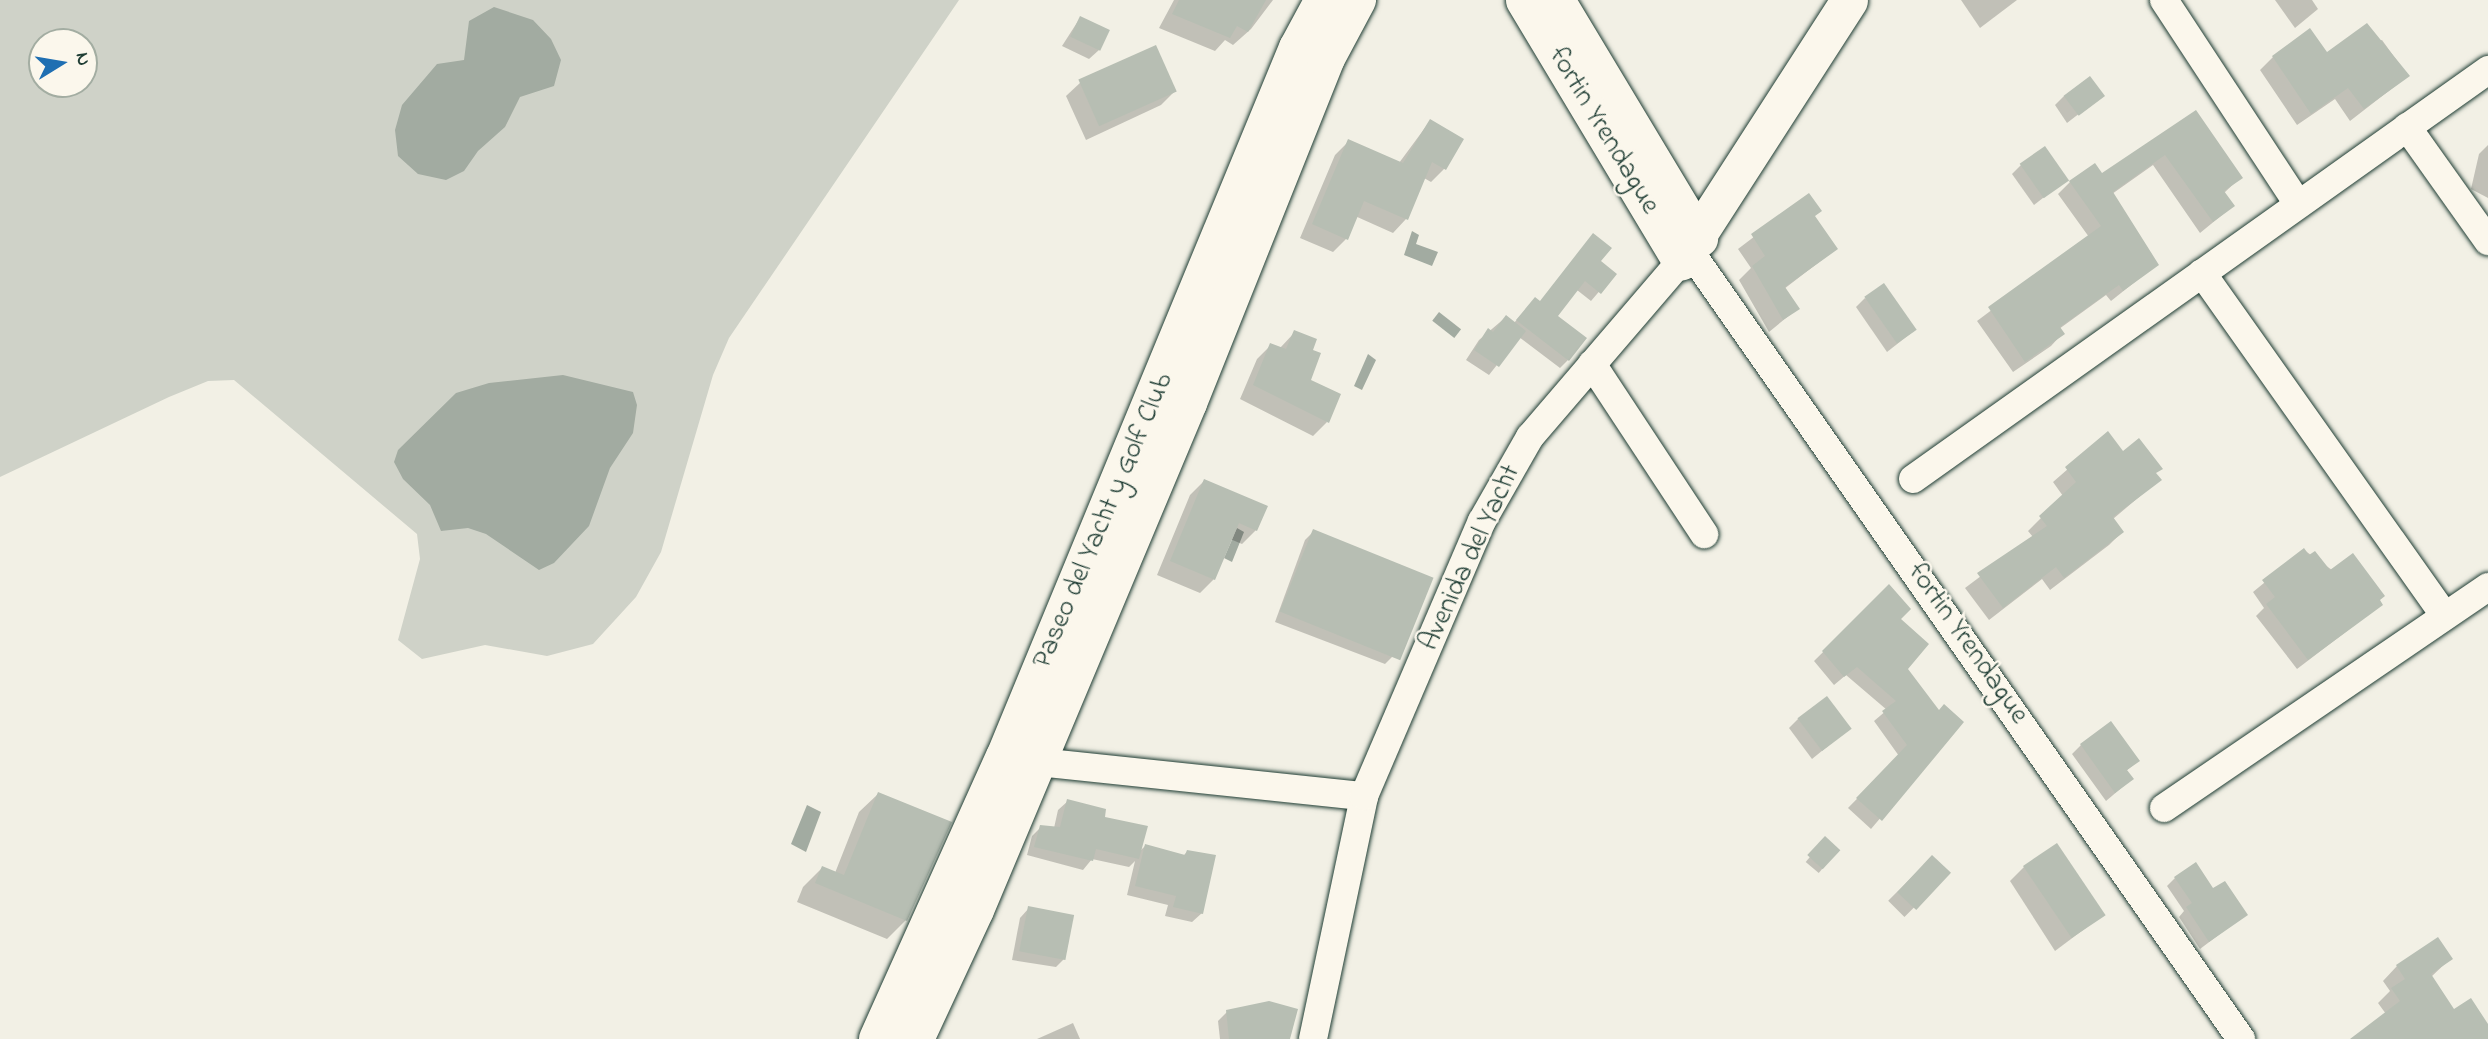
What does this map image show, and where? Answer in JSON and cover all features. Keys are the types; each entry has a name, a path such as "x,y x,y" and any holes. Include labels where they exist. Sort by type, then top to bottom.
{"main road":[{"name":"Paseo del Yacht y Golf Club","path":"915,1039 975,910 1019,760 1298,48 1324,0"},
{"name":"Paseo del Yacht y Golf Club","path":"878,1039 1019,760 1188,402 1326,58 1357,0"}],"street":[{"name":"fortin Yrendague","path":"1524,0 1690,250 2241,1039"},
{"name":"fortin Yrendague","path":"1556,0 1690,250"},
{"name":"Avenida del Yacht","path":"1313,1039 1364,796 1482,521 1530,436 1690,250 1849,0"},
{"path":"2164,0 2298,204"},
{"path":"1913,479 2488,70"},
{"path":"2407,127 2488,241"},
{"path":"2202,273 2445,616"},
{"path":"1592,364 1704,534"},
{"path":"2164,808 2488,587"},
{"path":"1019,760 1364,796"}],"shaded area":[{"path":"0,0 959,0 729,338 713,375 661,552 636,597 593,644 547,656 485,645 422,659 398,640 420,559 417,534 234,380 208,381 0,477"},
{"path":"494,7 533,20 551,39 561,60 554,86 520,97 505,127 478,151 464,171 446,180 418,174 398,156 395,130 402,105 437,64 464,60 469,21"},
{"path":"1412,231 1419,235 1416,244 1438,252 1432,266 1404,255"},
{"path":"1439,312 1461,329 1454,338 1432,321"},
{"path":"1368,354 1376,360 1362,390 1354,386"},
{"path":"563,375 633,392 637,405 633,433 610,468 589,526 554,563 539,570 486,534 468,528 441,531 430,505 403,479 394,462 398,450 456,393 489,383"},
{"path":"1237,528 1244,532 1232,562 1224,558"},
{"path":"807,805 821,812 806,852 791,844"}],"building":[{"path":"1179,0 1266,0 1248,32 1237,26 1230,38 1172,14"},
{"path":"1080,16 1110,30 1100,51 1070,37"},
{"path":"2367,23 2410,76 2364,109 2348,88 2311,114 2272,56 2310,28 2327,52"},
{"path":"1156,45 1177,92 1099,126 1078,80"},
{"path":"2090,76 2105,96 2079,116 2064,96"},
{"path":"2196,110 2243,178 2224,191 2235,206 2213,222 2165,155 2113,192 2159,265 2123,291 2119,285 2060,327 2065,334 2025,362 1988,307 2101,226 2069,181 2095,163 2102,173"},
{"path":"1430,119 1464,139 1446,170 1432,162 1408,220 1364,201 1348,240 1312,224 1348,139 1403,163"},
{"path":"2045,146 2069,180 2044,198 2020,164"},
{"path":"1809,193 1822,211 1815,216 1838,249 1785,287 1800,309 1783,320 1752,266 1765,256 1751,234"},
{"path":"1593,233 1612,248 1601,261 1617,274 1601,294 1585,281 1558,316 1587,338 1569,361 1516,320 1535,297 1540,301"},
{"path":"1884,283 1917,330 1897,343 1864,297"},
{"path":"1506,315 1526,331 1499,367 1474,350 1488,328 1493,332"},
{"path":"1294,330 1317,339 1313,350 1321,353 1311,380 1341,394 1329,423 1253,385 1270,343 1286,349"},
{"path":"2108,431 2123,451 2139,438 2163,469 2156,473 2162,480 2113,517 2124,532 2064,578 2056,567 2003,608 1977,573 2047,526 2039,516 2076,482 2065,467"},
{"path":"1204,479 1268,506 1257,531 1239,523 1215,580 1170,561"},
{"path":"1313,529 1434,578 1400,660 1280,612"},
{"path":"2304,548 2309,555 2315,551 2330,570 2353,553 2385,596 2380,600 2383,605 2308,660 2266,604 2275,597 2262,580"},
{"path":"1889,584 1911,609 1901,619 1929,644 1908,669 1939,710 1944,704 1964,722 1882,821 1856,798 1907,745 1882,711 1896,701 1857,667 1844,677 1822,651"},
{"path":"1827,696 1852,729 1822,751 1797,718"},
{"path":"2111,721 2140,761 2127,770 2134,779 2115,793 2080,744"},
{"path":"878,792 952,822 907,921 815,883 822,866 844,875"},
{"path":"1067,799 1106,809 1105,817 1148,826 1139,859 1096,849 1093,861 1034,847 1040,825 1060,827"},
{"path":"1825,836 1840,850 1823,869 1807,855"},
{"path":"2057,843 2106,915 2072,938 2023,866"},
{"path":"1145,844 1185,855 1187,850 1216,855 1203,914 1173,907 1176,896 1135,886"},
{"path":"1932,855 1951,873 1916,910 1897,892"},
{"path":"2196,862 2213,888 2225,881 2248,915 2209,942 2186,907 2192,903 2174,877"},
{"path":"1028,906 1074,915 1065,960 1019,951"},
{"path":"2438,937 2453,959 2431,974 2454,1009 2471,998 2488,1024 2488,1039 2350,1039 2400,1001 2391,988 2405,979 2396,965"},
{"path":"1269,1001 1298,1009 1290,1039 1229,1039 1226,1010"}]}
